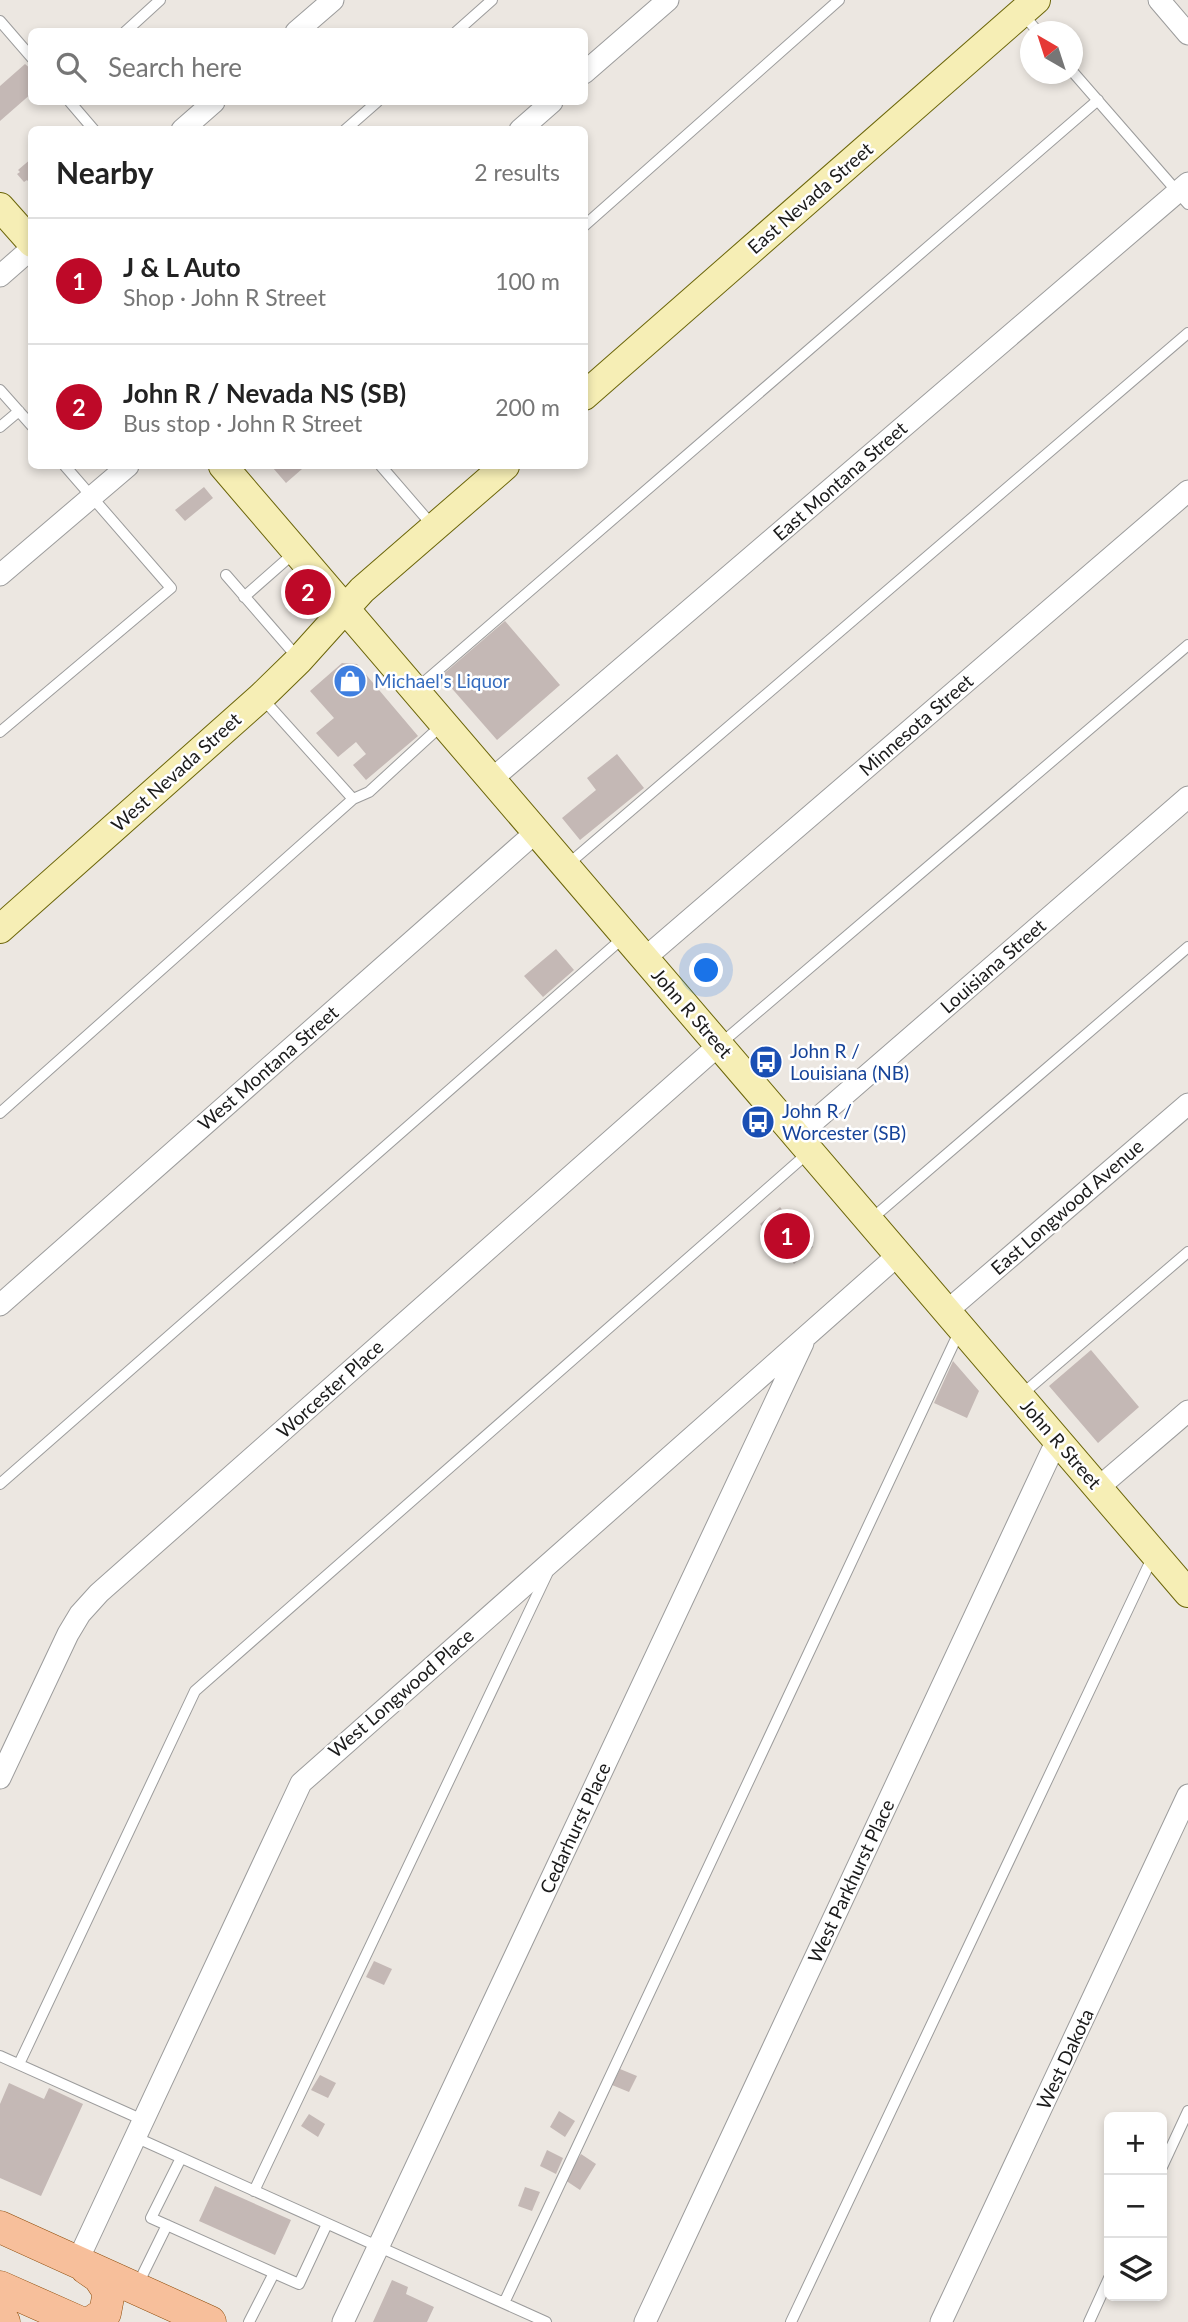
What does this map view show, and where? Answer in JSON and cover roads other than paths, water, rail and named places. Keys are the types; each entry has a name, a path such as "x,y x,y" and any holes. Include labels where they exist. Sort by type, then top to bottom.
{"main road":[{"name":"East Nevada Street","path":"588,393 1032,15"},
{"path":"0,207 28,241"},
{"name":"John R Street","path":"226,469 1098,1488 1180,1579"},
{"path":"345,608 502,469"},
{"name":"West Nevada Street","path":"0,929 261,697 299,660 345,608"},
{"path":"0,2227 210,2322"},
{"path":"77,2262 99,2277 109,2292 105,2313 92,2322"},
{"path":"0,2287 79,2322"}],"street":[{"path":"301,28 333,0"},
{"path":"588,70 668,0"},
{"path":"1159,0 1188,34"},
{"path":"187,126 211,105"},
{"path":"525,126 549,105"},
{"name":"East Montana Street","path":"492,779 1185,193"},
{"path":"0,276 28,250"},
{"path":"0,575 125,469"},
{"name":"Minnesota Street","path":"645,958 1188,491"},
{"name":"Louisiana Street","path":"804,1143 1188,797"},
{"name":"West Montana Street","path":"0,1305 536,832"},
{"name":"Worcester Place","path":"0,1778 68,1634 80,1614 99,1593 719,1045"},
{"name":"East Longwood Avenue","path":"954,1319 1188,1104"},
{"name":"West Longwood Place","path":"77,2262 301,1783 898,1255"},
{"name":"Cedarhurst Place","path":"344,2322 807,1335"},
{"path":"1098,1488 1188,1411"},
{"name":"West Parkhurst Place","path":"645,2322 1057,1440"},
{"name":"West Dakota","path":"941,2322 1188,1795"}],"lane":[{"path":"129,28 160,0"},
{"path":"460,28 492,0"},
{"path":"588,222 839,0"},
{"path":"0,22 28,54"},
{"path":"1083,83 1185,193"},
{"path":"415,690 1098,100"},
{"path":"73,105 91,126"},
{"path":"350,126 374,105"},
{"path":"566,866 1188,333"},
{"path":"0,390 28,421"},
{"path":"0,427 19,411"},
{"path":"0,732 172,588 68,469"},
{"path":"384,469 434,527"},
{"path":"244,597 296,552"},
{"path":"226,575 299,660"},
{"path":"719,1045 1188,645"},
{"path":"261,697 353,799"},
{"path":"0,1113 353,799 369,792 444,723"},
{"path":"0,1484 625,936"},
{"path":"869,1220 1188,947"},
{"path":"19,2064 195,1691 804,1143"},
{"path":"1020,1396 1188,1252"},
{"path":"504,2303 954,1319"},
{"path":"791,2322 1154,1553"},
{"path":"254,2191 554,1558"},
{"path":"0,2056 139,2129 181,2158 546,2322"},
{"path":"1167,2156 1188,2111"},
{"path":"181,2158 151,2218 166,2225 299,2284 327,2224"},
{"path":"136,2288 166,2225"},
{"path":"249,2322 274,2273"},
{"path":"1089,2322 1104,2289"}],"place":[{"name":"John R / Nevada NS (SB)","path":"308,592"},
{"name":"Michael's Liquor","path":"350,681"},
{"name":"John R / Louisiana (NB)","path":"766,1062"},
{"name":"John R / Worcester (SB)","path":"758,1122"},
{"name":"J & L Auto","path":"787,1236"}]}
